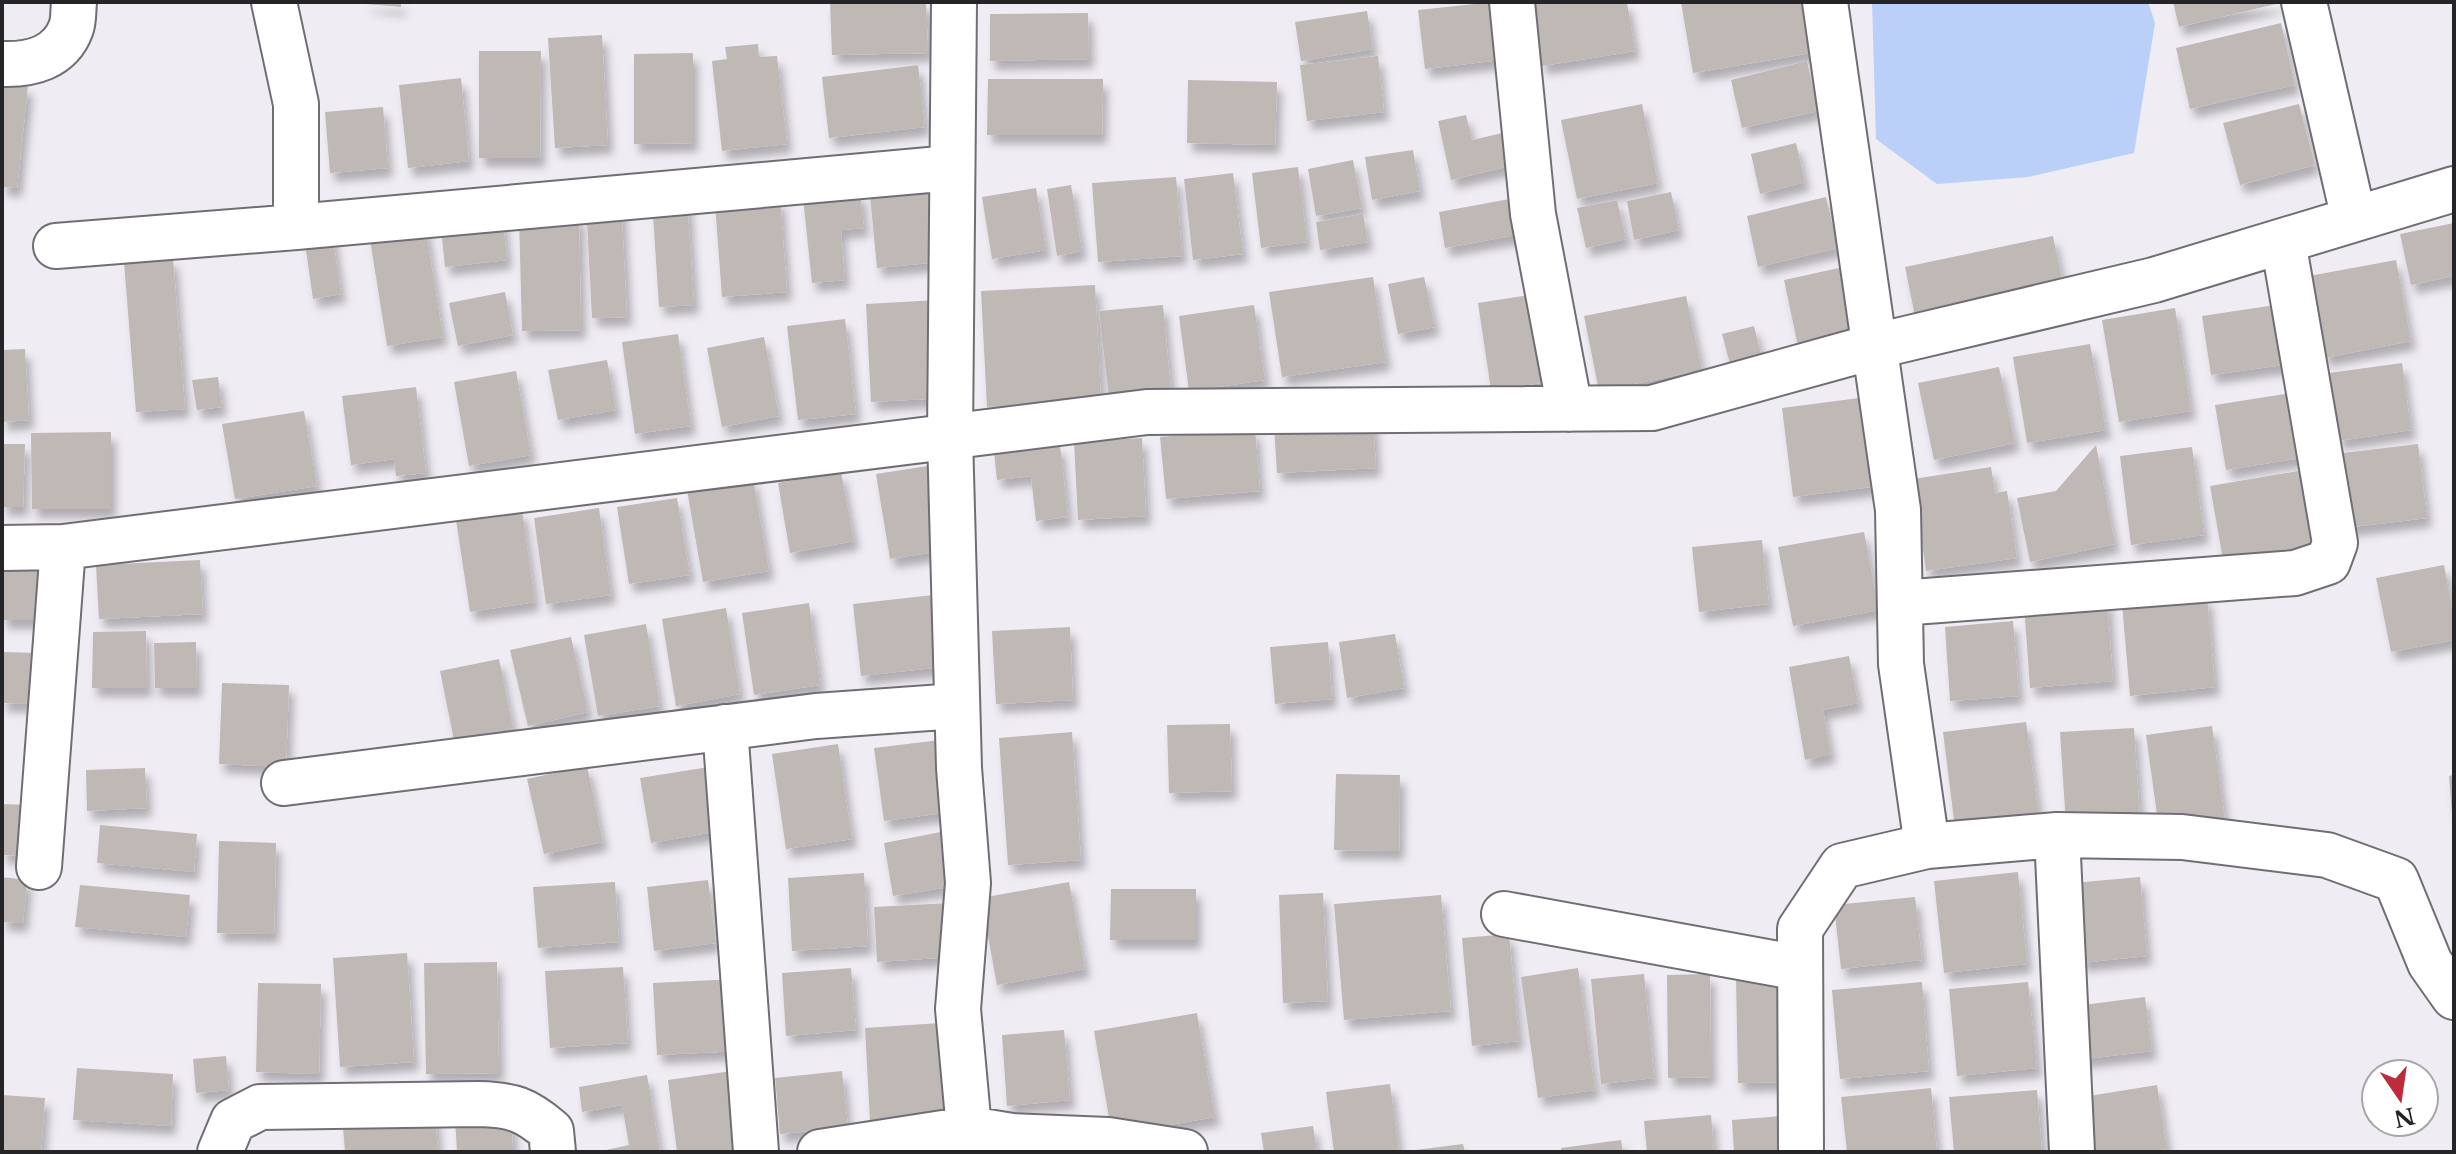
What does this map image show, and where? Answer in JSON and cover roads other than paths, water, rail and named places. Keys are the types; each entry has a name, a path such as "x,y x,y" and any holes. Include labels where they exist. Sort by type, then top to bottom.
{"street":[{"path":"2,64 25,65 54,54 71,28 74,2"},
{"path":"274,2 296,104 296,227"},
{"path":"954,2 950,436 957,706 968,883 958,1009 969,1129"},
{"path":"1512,2 1533,214 1570,409"},
{"path":"1825,2 1898,510 1901,664 1927,846"},
{"path":"2304,2 2354,219"},
{"path":"56,246 951,168"},
{"path":"2,548 63,547 1147,412 1652,408 1876,346 2154,280 2454,189"},
{"path":"1900,603 2295,573 2328,562 2335,543 2283,241"},
{"path":"39,867 63,547"},
{"path":"284,783 816,716 957,706"},
{"path":"725,727 756,1152"},
{"path":"2057,835 2072,1152"},
{"path":"1801,1152 1800,929 1842,866 1927,846 2057,835 2182,837 2327,855 2396,880 2430,963 2454,997"},
{"path":"1504,914 1800,968"},
{"path":"220,1152 233,1121 260,1107 479,1104 511,1105 532,1115 551,1131 553,1152"},
{"path":"820,1152 969,1129 1012,1136 1108,1140 1185,1152"}],"water":[{"path":"1872,2 2148,2 2155,23 2134,153 2028,177 1937,184 1876,139"}]}
